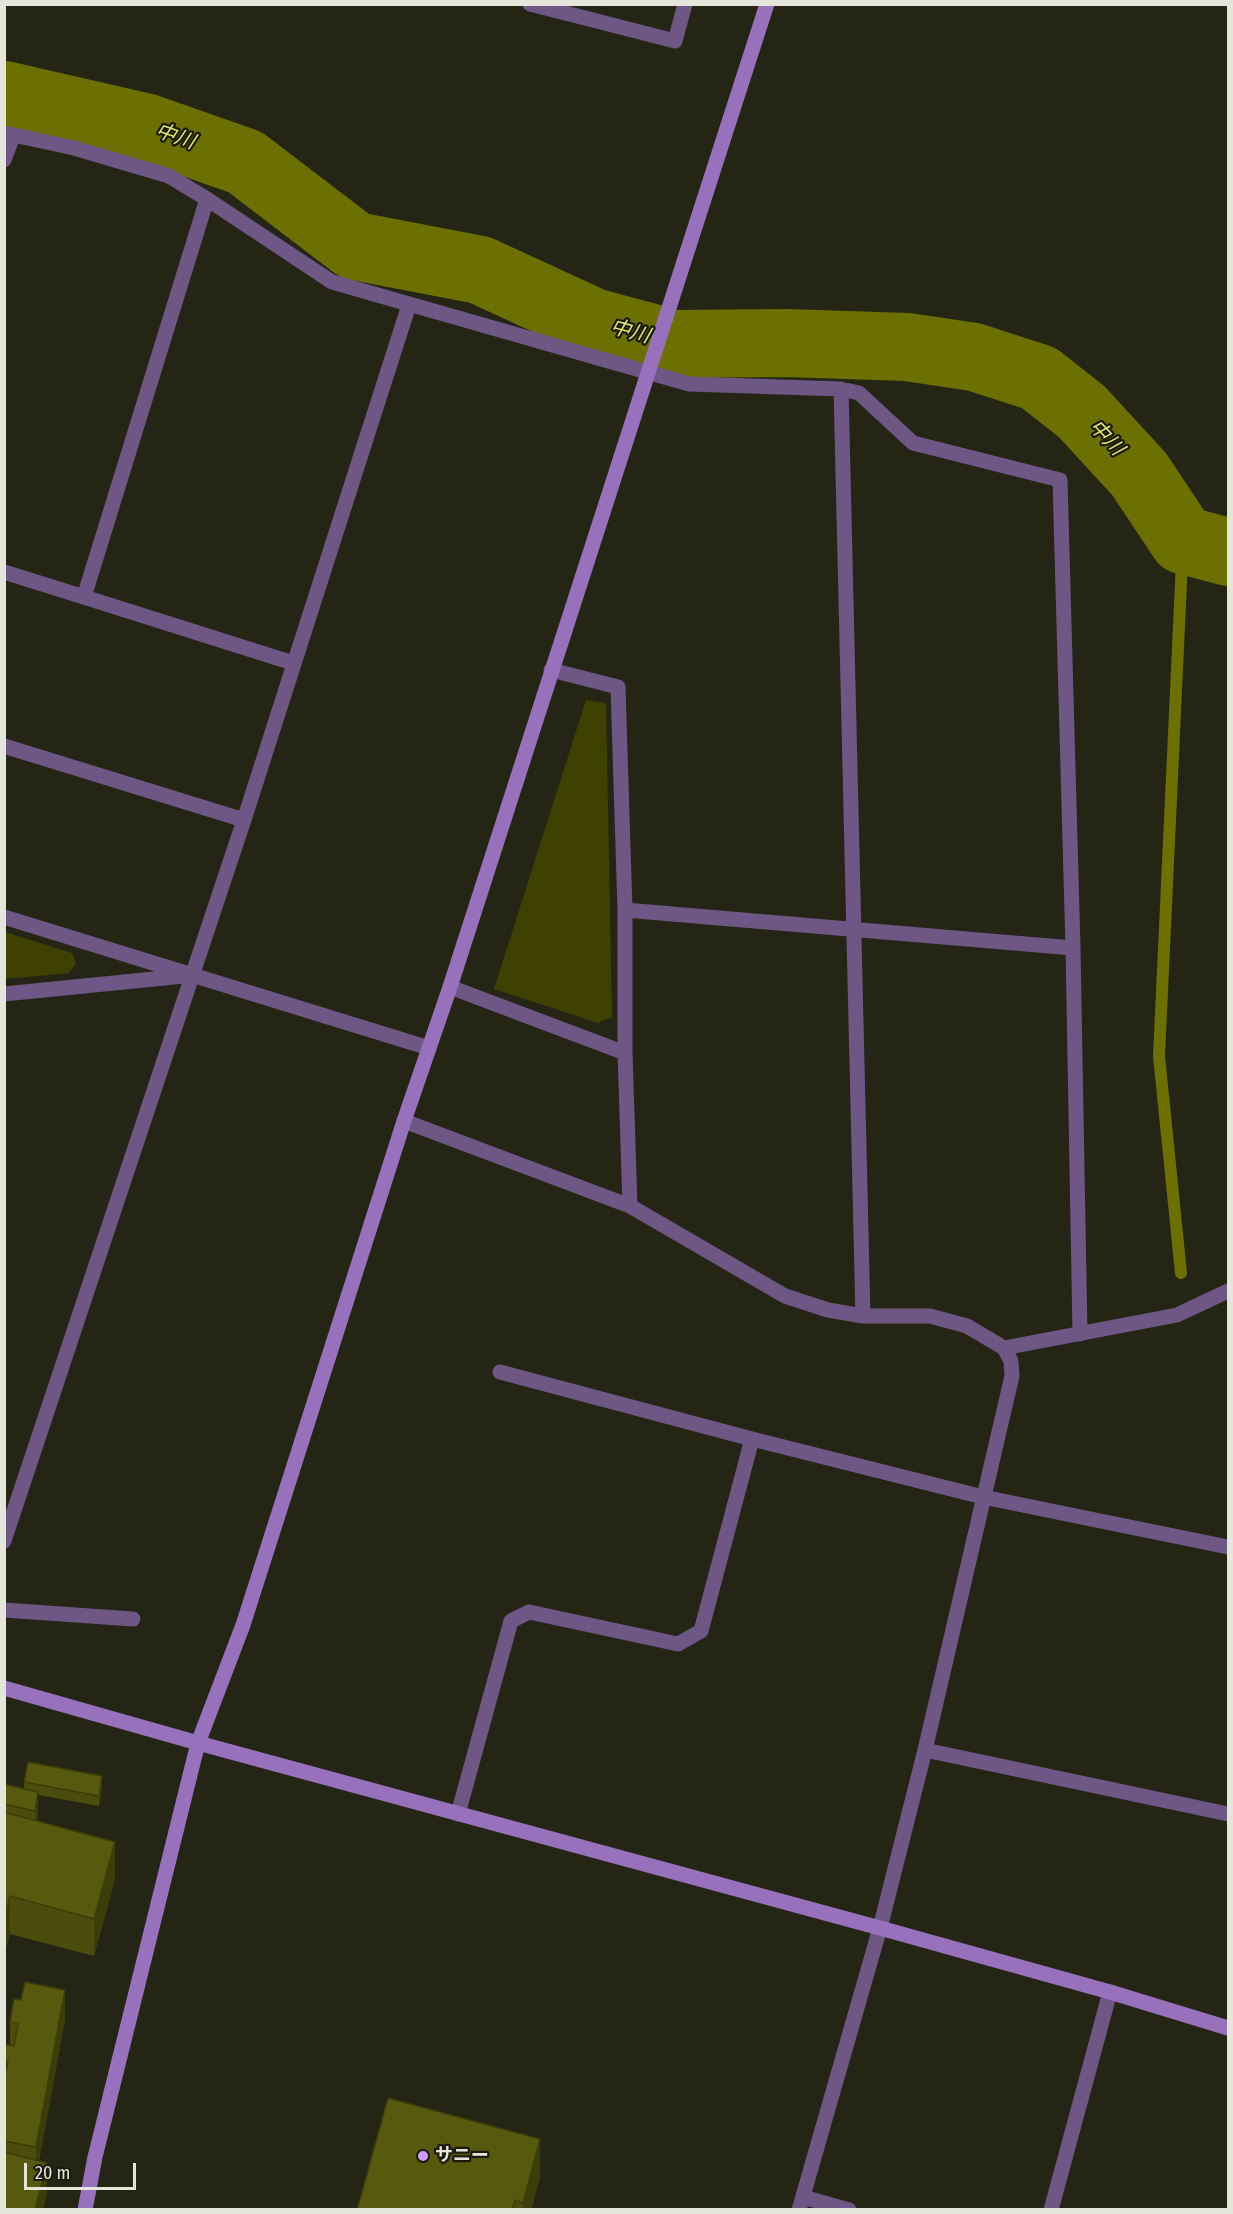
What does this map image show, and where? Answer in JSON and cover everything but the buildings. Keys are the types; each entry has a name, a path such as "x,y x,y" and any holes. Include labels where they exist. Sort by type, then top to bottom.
{"street":[{"path":"530,4 675,41 685,4"},
{"path":"85,2210 95,2157 198,1743 243,1625 404,1121 450,987 767,4"},
{"path":"4,160 8,135 74,148 169,176 332,282 689,384 841,389 859,393 913,443 1060,480 1073,948 1080,1334"},
{"path":"84,597 207,199"},
{"path":"4,1541 244,820 409,305"},
{"path":"841,389 863,1316"},
{"path":"4,572 293,663"},
{"path":"551,670 618,687 625,910 625,1053 630,1206"},
{"path":"4,746 244,820"},
{"path":"625,910 1073,948"},
{"path":"4,917 429,1048"},
{"path":"4,994 192,975"},
{"path":"450,987 625,1053"},
{"path":"404,1121 630,1206 785,1296 828,1310 863,1316 930,1316 967,1326 1004,1348 1011,1361 1012,1376 925,1750 880,1928 801,2203 849,2210"},
{"path":"1004,1348 1177,1315 1228,1291"},
{"path":"500,1371 752,1439 983,1497 1228,1547"},
{"path":"458,1814 511,1622 529,1612 678,1644 701,1632 752,1439"},
{"path":"4,1610 133,1619"},
{"path":"4,1688 880,1928 1110,1992 1228,2028"},
{"path":"925,1750 1228,1814"},
{"path":"1051,2210 1110,1992"}],"shaded area":[{"path":"586,700 606,703 612,1017 598,1023 494,989"},
{"path":"5,932 72,953 76,963 69,973 5,979"}],"waterway":[{"name":"中川","path":"4,95 148,128 245,162 355,246 480,270 593,322 675,344 787,343 907,347 974,357 1039,378 1082,412 1139,474 1183,540 1228,552"},
{"path":"1181,1273 1159,1056 1183,540"}],"place":[{"name":"サニー","path":"423,2156"}]}
